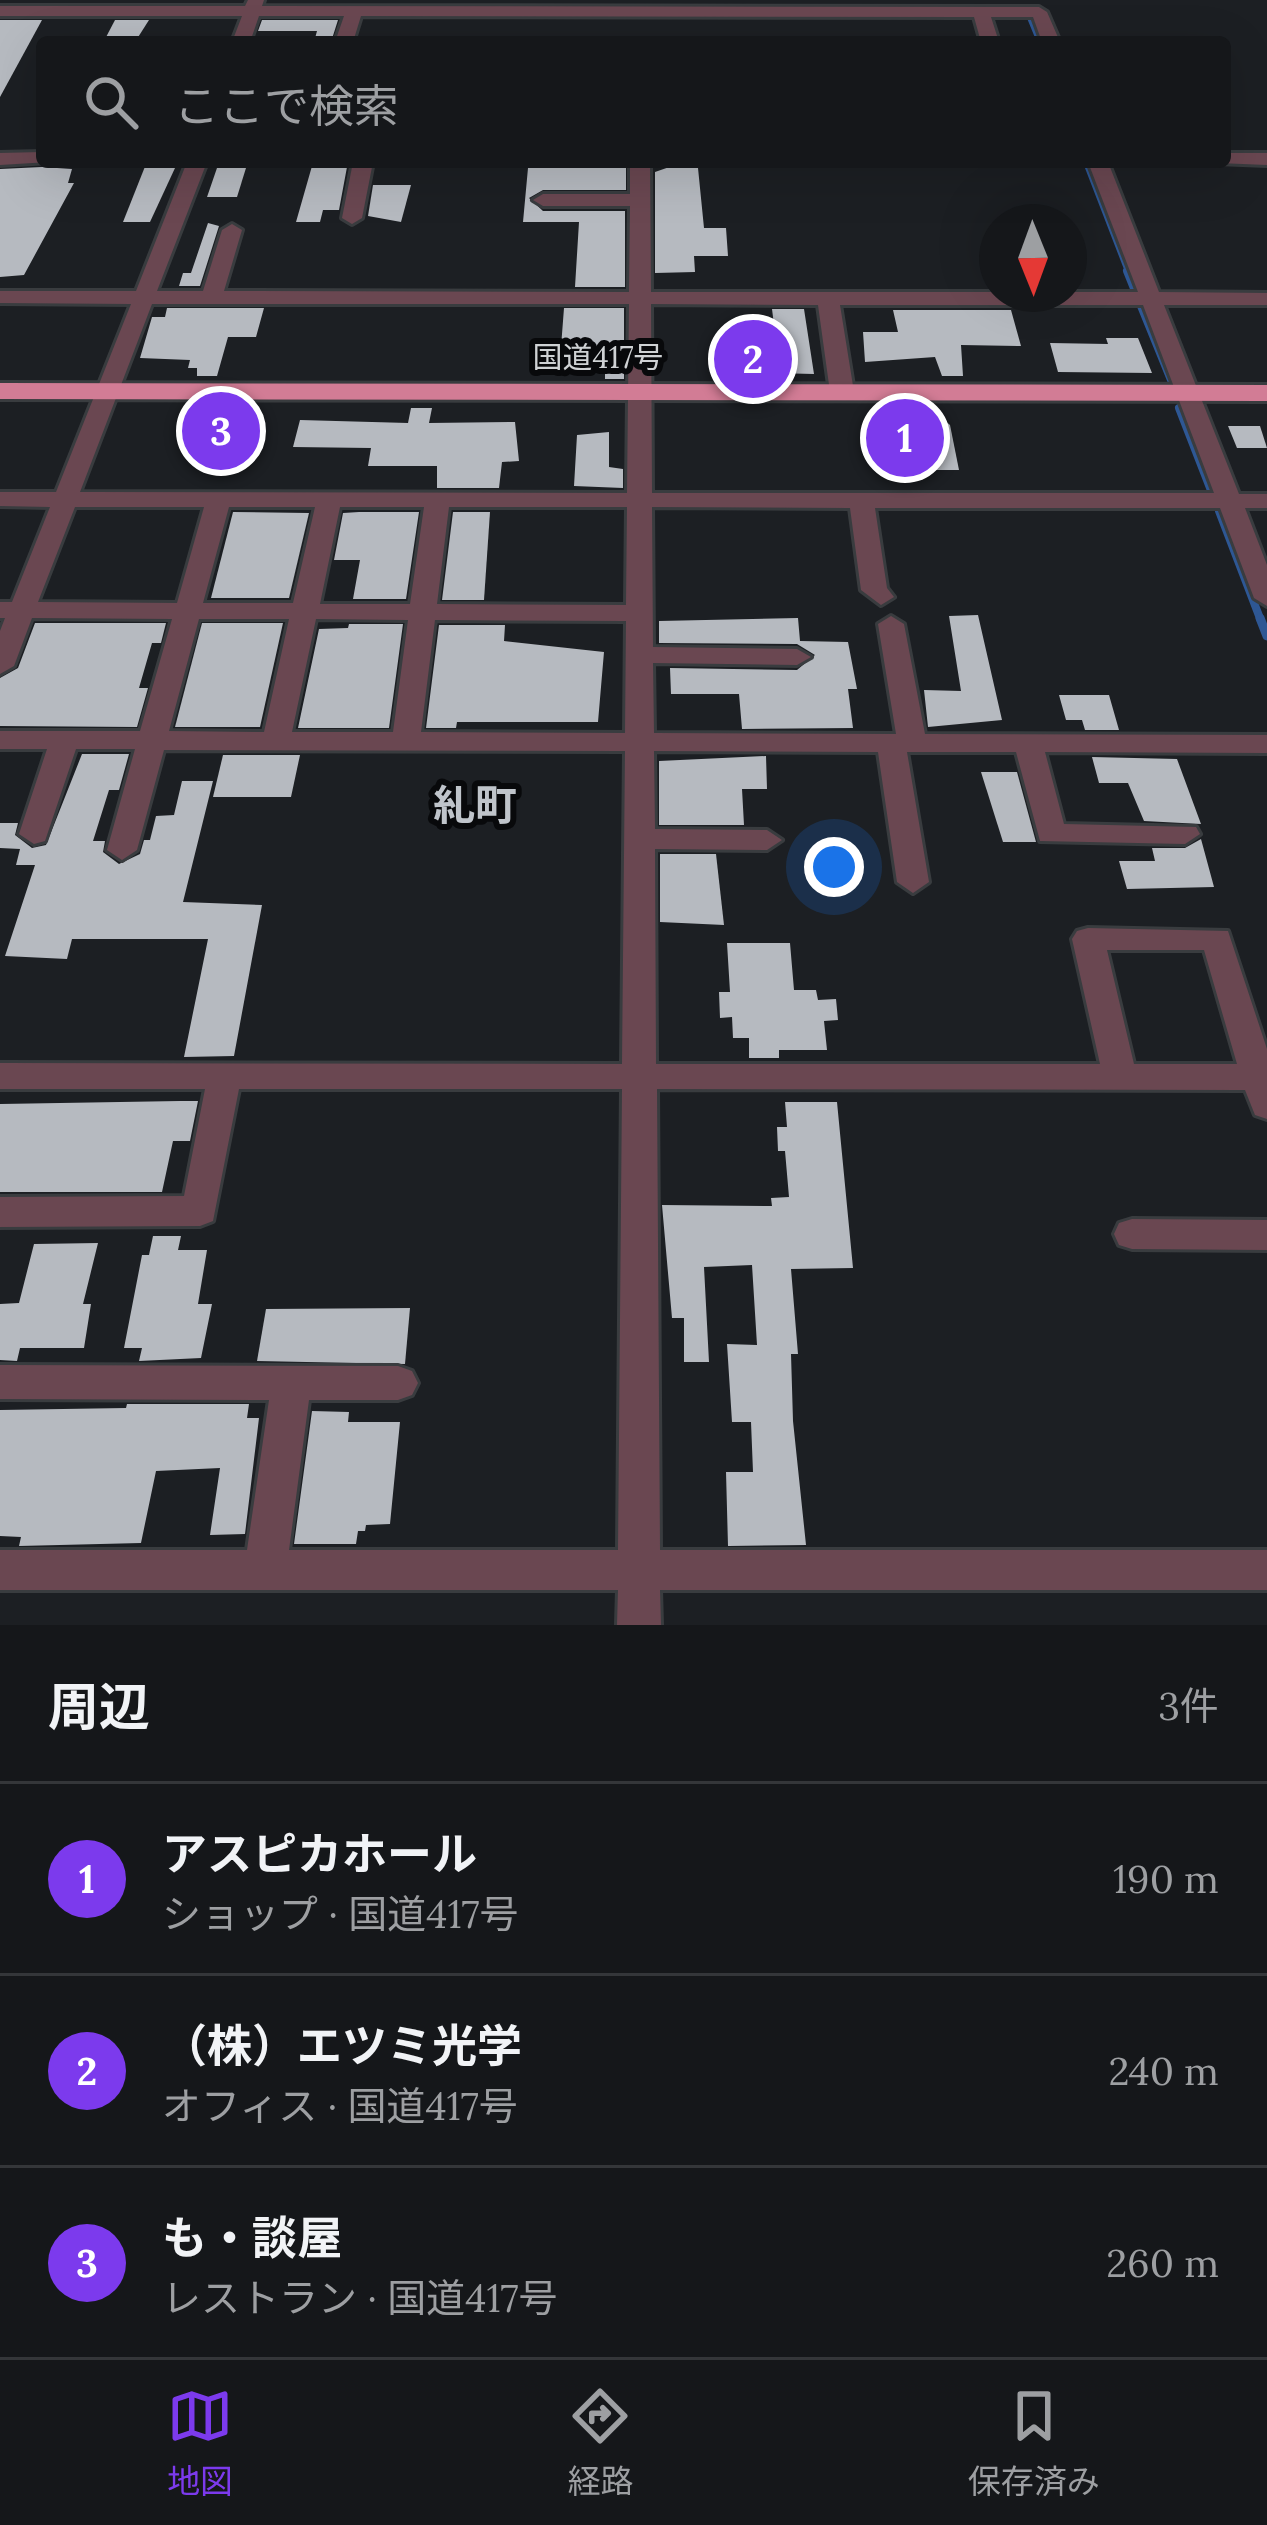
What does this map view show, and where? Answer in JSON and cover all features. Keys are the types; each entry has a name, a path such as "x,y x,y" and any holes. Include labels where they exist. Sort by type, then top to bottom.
{"highway":[{"name":"国道417号","path":"0,391 1267,393"}],"street":[{"path":"0,10 60,5 254,5 460,20 492,6 696,20 1039,12 1049,36"},
{"path":"243,36 254,5"},
{"path":"346,36 354,11"},
{"path":"981,12 988,36"},
{"path":"0,159 36,158"},
{"path":"1231,159 1267,159"},
{"path":"0,666 11,610 65,500 195,168"},
{"path":"352,218 363,168"},
{"path":"639,1625 640,168"},
{"path":"1100,168 1265,587"},
{"path":"543,200 640,200"},
{"path":"211,298 232,230"},
{"path":"0,297 1267,298"},
{"path":"828,298 842,392"},
{"path":"0,499 1267,501"},
{"path":"122,850 218,500"},
{"path":"276,741 329,500"},
{"path":"406,741 437,500"},
{"path":"861,500 874,590 886,611 913,882"},
{"path":"11,610 638,613"},
{"path":"638,655 797,656"},
{"path":"0,740 1267,744"},
{"path":"34,834 64,740"},
{"path":"1028,743 1051,834 1185,834"},
{"path":"638,839 767,840"},
{"path":"0,1076 1120,1076 1264,1086 1217,939 1088,939 1120,1076"},
{"path":"0,1212 200,1211 224,1077"},
{"path":"1132,1234 1267,1234"},
{"path":"0,1382 398,1383"},
{"path":"265,1570 290,1383"},
{"path":"0,1570 1267,1570"}],"building":[{"path":"0,20 42,20 0,97"},
{"path":"115,20 149,20 139,36 107,36"},
{"path":"262,20 338,20 333,36 316,36 317,31 258,31"},
{"path":"144,168 175,168 150,222 123,222"},
{"path":"217,168 246,168 237,197 207,197"},
{"path":"311,168 347,168 339,210 323,210 320,222 296,222"},
{"path":"528,168 626,168 626,190 543,190 529,198 543,211 625,211 625,287 575,287 579,222 523,222"},
{"path":"698,168 704,228 726,228 728,256 694,256 695,272 655,273 655,172"},
{"path":"0,169 72,169 68,183 74,183 24,275 0,277"},
{"path":"373,185 411,185 401,222 368,216"},
{"path":"208,223 219,226 200,286 179,286 183,273 191,273"},
{"path":"167,308 264,308 256,337 228,337 217,376 197,376 197,368 188,368 190,360 140,358 152,317 165,317"},
{"path":"564,308 624,308 624,379 605,379 605,369 589,369 589,359 560,360"},
{"path":"772,309 804,309 814,374 729,372 727,349 777,349"},
{"path":"893,310 1012,312 1021,346 961,345 963,376 942,376 935,357 865,362 863,332 898,332"},
{"path":"1106,338 1138,338 1152,373 1058,372 1050,343 1108,344"},
{"path":"411,408 432,408 429,423 515,422 519,461 502,462 499,488 437,488 437,466 368,466 371,448 293,447 300,420 408,423"},
{"path":"932,410 950,425 959,470 875,470 869,423 884,411"},
{"path":"202,421 244,421 236,456 192,455"},
{"path":"1228,426 1260,426 1267,448 1237,448"},
{"path":"609,432 609,467 623,469 623,488 574,486 577,435"},
{"path":"233,512 309,513 289,598 211,598"},
{"path":"419,512 406,599 353,599 360,560 334,560 343,513"},
{"path":"453,512 490,512 484,600 442,600"},
{"path":"978,615 1002,720 928,727 924,690 961,691 949,616"},
{"path":"798,618 800,641 848,642 857,689 848,689 853,728 742,729 739,694 671,694 670,668 797,670 815,655 797,644 659,643 659,621"},
{"path":"35,623 166,623 161,643 152,643 139,688 148,688 137,727 0,726 0,678 18,668"},
{"path":"202,623 283,623 260,727 175,727"},
{"path":"349,624 403,624 389,728 298,728 319,629 348,628"},
{"path":"439,625 505,625 504,641 604,652 598,722 457,722 456,728 426,728"},
{"path":"1059,695 1109,695 1119,730 1085,730 1082,720 1066,720"},
{"path":"82,754 129,754 119,790 109,790 93,841 105,841 103,852 119,864 140,854 144,840 150,840 156,816 174,815 182,781 213,781 183,902 262,905 234,1056 184,1057 208,939 72,939 67,959 5,956 35,865 16,865 20,849 0,848 0,823 18,823 15,835 32,848 46,845"},
{"path":"223,755 300,755 291,797 213,797"},
{"path":"766,756 767,789 742,789 744,825 659,825 659,761"},
{"path":"1092,757 1177,759 1201,824 1144,821 1128,783 1099,783"},
{"path":"981,772 1017,772 1036,842 1003,842"},
{"path":"1201,839 1214,887 1127,889 1119,861 1155,861 1152,848 1185,848"},
{"path":"660,854 716,854 724,925 660,922"},
{"path":"727,943 790,943 794,990 816,990 818,1000 836,999 838,1020 824,1021 827,1050 779,1050 779,1058 749,1058 749,1038 733,1038 732,1017 720,1018 719,992 730,992"},
{"path":"198,1101 190,1141 173,1141 162,1192 0,1192 0,1104"},
{"path":"785,1102 837,1102 853,1268 791,1269 798,1354 791,1354 793,1421 806,1545 728,1546 726,1472 753,1472 751,1422 732,1422 727,1344 757,1345 752,1265 704,1267 709,1362 684,1362 684,1318 672,1318 662,1205 772,1206 771,1198 789,1197 785,1151 778,1151 777,1127 787,1127"},
{"path":"153,1236 181,1236 178,1250 207,1250 198,1304 212,1304 201,1358 139,1361 142,1348 124,1348 142,1255 149,1255"},
{"path":"98,1243 83,1304 91,1304 84,1348 20,1348 17,1361 0,1360 0,1304 19,1303 34,1244"},
{"path":"410,1308 405,1364 257,1361 266,1309"},
{"path":"127,1404 249,1404 247,1418 259,1418 245,1534 210,1535 220,1468 156,1471 141,1543 19,1546 21,1537 0,1536 0,1410 126,1408"},
{"path":"312,1411 349,1412 348,1422 400,1422 390,1524 366,1525 365,1531 358,1531 356,1544 294,1544"}],"waterway":[{"path":"1029,15 1038,36"},
{"path":"1088,168 1129,274"},
{"path":"1127,271 1135,291"},
{"path":"1141,306 1171,380"},
{"path":"1179,408 1212,493"},
{"path":"1219,511 1261,621"},
{"path":"1260,618 1267,636"}],"place":[{"name":"（株）エツミ光学","path":"753,359"},
{"name":"も・談屋","path":"221,431"},
{"name":"アスピカホール","path":"905,438"}],"district":[{"name":"糺町","path":"475,805"}]}
